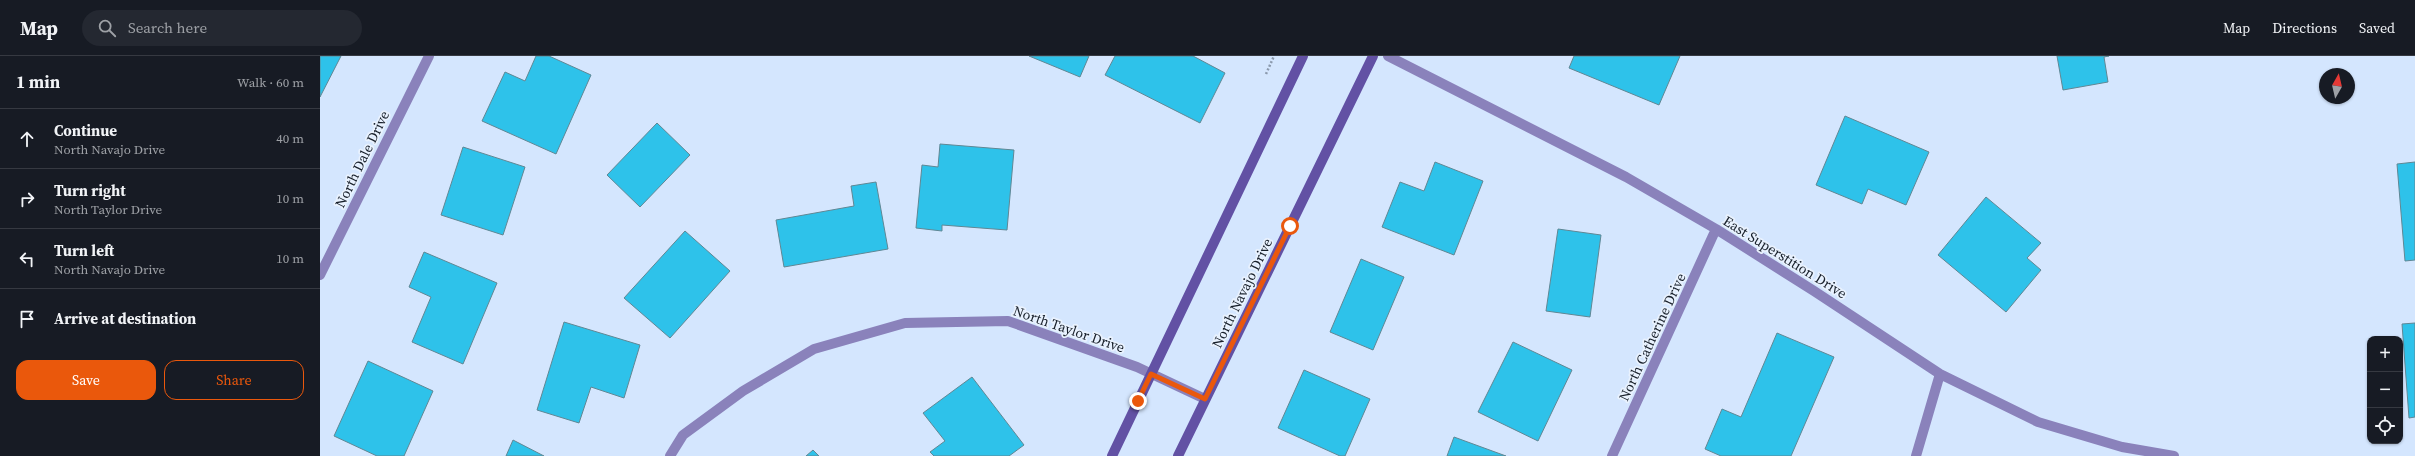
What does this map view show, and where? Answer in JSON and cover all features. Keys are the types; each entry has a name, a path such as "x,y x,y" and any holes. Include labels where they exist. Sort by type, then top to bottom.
{"street":[{"name":"North Dale Drive","path":"320,274 429,56"},
{"path":"1112,456 1303,56"},
{"name":"North Navajo Drive","path":"1178,456 1373,56"},
{"name":"East Superstition Drive","path":"1388,56 1626,178 1716,230 1940,374 2038,422 2122,447 2174,456"},
{"name":"North Catherine Drive","path":"1612,456 1716,230"},
{"name":"North Taylor Drive","path":"670,456 683,435 743,390 808,353 905,323 1008,321 1151,374 1205,399"},
{"path":"1916,456 1940,374"}],"building":[{"path":"320,56 341,56 320,97"},
{"path":"536,56 549,56 591,75 556,154 482,121 505,72 525,81"},
{"path":"1029,56 1089,56 1080,77"},
{"path":"1115,56 1193,56 1225,73 1200,123 1105,75"},
{"path":"1574,56 1680,56 1659,105 1569,68"},
{"path":"2057,56 2109,56 2104,57 2108,82 2063,90"},
{"path":"1845,116 1929,152 1906,205 1868,189 1862,204 1816,185"},
{"path":"657,123 690,155 640,207 607,175"},
{"path":"940,144 1014,150 1007,230 942,225 942,231 916,228 922,165 938,167"},
{"path":"463,147 525,167 503,235 441,215"},
{"path":"1435,162 1483,181 1454,255 1382,227 1400,182 1424,191"},
{"path":"2415,162 2415,260 2405,261 2397,164"},
{"path":"876,182 888,249 784,267 776,220 854,206 851,186"},
{"path":"1986,197 2041,243 2027,258 2041,270 2006,312 1938,255"},
{"path":"1558,229 1601,235 1590,317 1546,311"},
{"path":"685,231 730,271 670,338 624,298"},
{"path":"424,252 497,283 463,364 412,342 431,297 409,287"},
{"path":"1361,259 1404,277 1373,350 1330,332"},
{"path":"564,322 640,345 624,398 591,387 579,423 537,410"},
{"path":"2415,323 2415,417 2409,418 2403,336 2402,324"},
{"path":"1777,333 1834,357 1791,456 1721,456 1705,449 1722,409 1741,417"},
{"path":"1513,342 1572,370 1538,441 1478,412"},
{"path":"368,361 433,391 404,456 377,456 334,436"},
{"path":"1304,370 1370,399 1345,456 1340,456 1278,428"},
{"path":"972,377 1024,445 1009,456 934,456 930,452 945,441 923,413"},
{"path":"1454,437 1506,456 1447,456"},
{"path":"513,440 544,456 506,456"},
{"path":"813,450 819,456 806,456"}],"route":[{"path":"1138,401 1151,374 1205,399 1290,226"}]}
